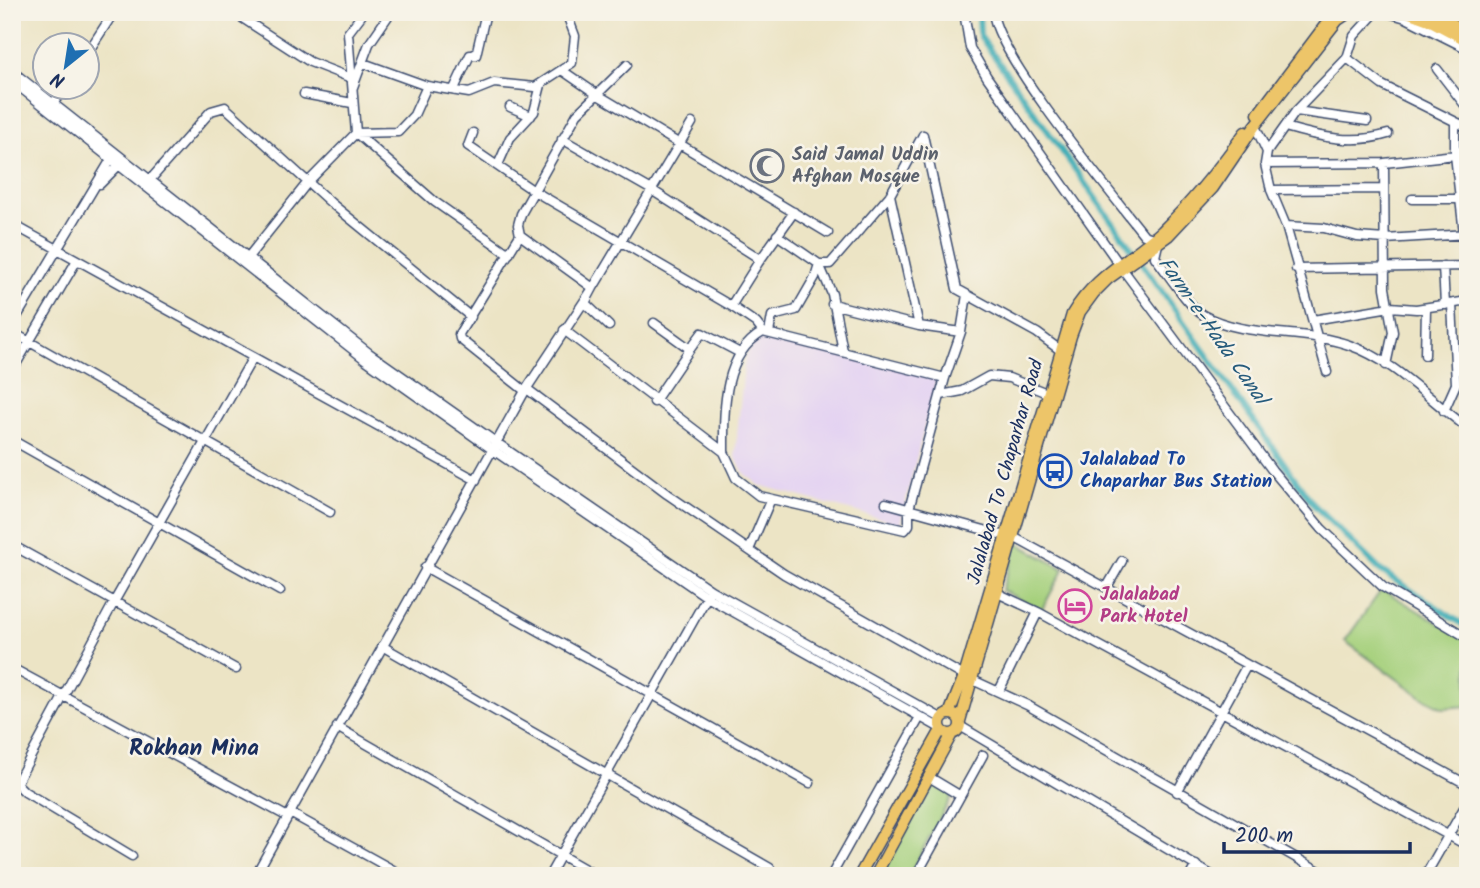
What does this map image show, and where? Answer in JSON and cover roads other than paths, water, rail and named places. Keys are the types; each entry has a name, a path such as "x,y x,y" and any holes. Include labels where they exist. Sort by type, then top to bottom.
{"main road":[{"path":"1157,239 1207,183 1335,12"},
{"path":"1125,264 1213,188 1255,126 1338,20 1350,12"},
{"path":"1408,12 1468,41"},
{"path":"1431,12 1468,32"},
{"name":"Jalalabad To Chaparhar Road","path":"1010,537 1047,393 1072,314 1081,299 1104,274 1125,264"},
{"name":"Jalalabad To Chaparhar Road","path":"879,875 957,727 968,678 1070,336 1080,312 1094,293 1125,264"},
{"name":"Jalalabad To Chaparhar Road","path":"859,876 968,678"},
{"path":"943,722 957,727"},
{"path":"943,722 957,727"}],"street":[{"path":"101,32 112,15 102,12"},
{"path":"233,12 310,62 351,78"},
{"path":"352,90 369,44 391,12"},
{"path":"454,89 470,55 476,55 486,12"},
{"path":"363,63 427,86 469,93 494,83 536,87 572,63 575,36 566,12"},
{"path":"964,12 972,52 1272,470 1322,529 1383,587 1468,638"},
{"path":"993,12 994,26 1034,91 1144,236 1157,239 1155,257 1201,314 1258,331 1316,335 1351,345 1386,365 1468,428"},
{"path":"1327,372 1286,226 1271,190 1265,164 1267,152 1296,111 1347,58 1354,36 1376,12"},
{"path":"1385,12 1406,18 1468,49"},
{"path":"363,13 348,33 356,133 435,202 509,254"},
{"path":"1347,58 1382,85 1455,124 1468,128"},
{"path":"593,288 520,235 517,225 577,114 627,65"},
{"path":"1437,69 1468,110"},
{"path":"12,71 52,107 113,156 149,180 366,360 709,593 920,717 943,722"},
{"path":"563,71 598,95 828,233"},
{"path":"498,165 510,138 531,116 538,101 537,88 545,80"},
{"path":"14,86 52,107"},
{"path":"246,261 308,182 356,133 398,132 414,115 427,86"},
{"path":"304,94 352,103"},
{"path":"52,107 55,102"},
{"path":"149,180 211,111 222,106 308,182 471,317"},
{"path":"510,107 531,116"},
{"path":"1296,111 1367,121"},
{"path":"609,326 585,303 650,189 692,123"},
{"path":"1296,269 1468,267 1465,199 1455,155 1455,124"},
{"path":"1255,126 1267,152"},
{"path":"1285,128 1320,138 1369,140 1388,134"},
{"path":"473,133 468,146 534,191 731,306 766,332 945,378"},
{"path":"819,264 831,264 890,195 923,135 957,289 1037,333 1060,350"},
{"path":"562,139 650,189 757,257 758,263"},
{"path":"1265,164 1384,163 1455,155 1468,146"},
{"path":"12,325 113,156"},
{"path":"98,185 122,162"},
{"path":"122,162 246,261"},
{"path":"1384,163 1387,267 1385,288 1393,332 1386,365"},
{"path":"1271,190 1384,189"},
{"path":"890,195 919,326"},
{"path":"1412,199 1465,199"},
{"path":"731,306 794,212"},
{"path":"12,224 476,481"},
{"path":"1286,226 1324,228 1357,237 1385,239 1467,234"},
{"path":"520,235 459,334 460,339 667,494 784,574 1328,876"},
{"path":"777,235 819,264 832,294 843,351"},
{"path":"12,371 77,260"},
{"path":"724,452 724,395 740,353 750,339 766,332 772,316 796,310 815,277 819,264"},
{"path":"1443,266 1456,384 1444,411"},
{"path":"255,876 526,390 593,288"},
{"path":"564,330 654,402 724,452 742,484 770,500 900,531 909,525 909,509 945,378 961,332 967,295"},
{"path":"1312,320 1390,307 1400,310 1468,301"},
{"path":"832,304 919,326 961,332"},
{"path":"1425,355 1426,308"},
{"path":"654,323 691,349"},
{"path":"12,332 330,512"},
{"path":"654,402 702,333 740,353"},
{"path":"12,796 16,783 65,697 114,602 252,359"},
{"path":"941,395 962,391 989,376 1009,378 1047,393"},
{"path":"12,440 281,591"},
{"path":"749,550 770,500"},
{"path":"886,503 1010,537 1107,587 1468,785"},
{"path":"12,545 236,668"},
{"path":"1107,587 1122,561"},
{"path":"425,567 651,691 810,783"},
{"path":"994,591 1038,612 1468,846"},
{"path":"549,876 651,691 709,593"},
{"path":"709,593 943,722"},
{"path":"999,691 1038,612"},
{"path":"382,646 770,868"},
{"path":"1177,792 1247,665"},
{"path":"12,668 404,876"},
{"path":"831,876 920,717"},
{"path":"337,727 597,876"},
{"path":"957,727 1213,876"},
{"path":"916,876 983,755"},
{"path":"929,777 960,795"},
{"path":"16,783 132,856"},
{"path":"1425,876 1468,801"},
{"path":"1190,876 1196,865"}],"waterway":[{"name":"Farm-e-Hada Canal","path":"979,12 980,36 1313,504 1380,570 1468,628"},
{"path":"1180,12 1201,15 1210,12"}],"place":[{"name":"Said Jamal Uddin Afghan Mosque","path":"767,166"},
{"name":"Jalalabad To Chaparhar Bus Station","path":"1055,471"},
{"name":"Jalalabad Park Hotel","path":"1075,606"}],"district":[{"name":"Rokhan Mina","path":"194,749"}]}
